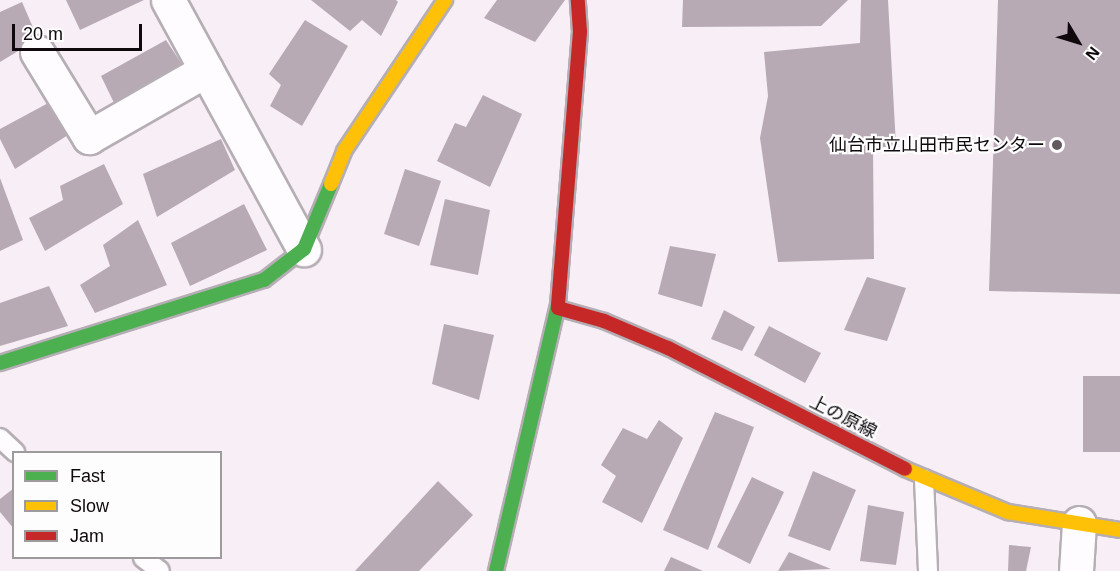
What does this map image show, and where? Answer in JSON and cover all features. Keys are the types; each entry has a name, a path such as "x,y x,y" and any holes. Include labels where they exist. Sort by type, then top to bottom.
{"street":[{"path":"168,0 304,249"},
{"path":"0,363 264,280 304,249 344,151 445,0"},
{"path":"496,571 558,308 580,32 578,0"},
{"path":"37,52 89,137 206,70"},
{"name":"上の原線","path":"558,308 604,321 668,348 924,479 1008,512 1120,530"},
{"path":"1077,571 1079,523"}],"lane":[{"path":"0,438 13,451"},
{"path":"924,479 928,571"},
{"path":"144,559 160,571"}],"building":[{"path":"66,0 144,0 80,30"},
{"path":"311,0 396,0 398,2 381,36 362,20 350,31"},
{"path":"497,0 565,0 535,42 484,18"},
{"path":"683,0 848,0 821,26 682,27"},
{"path":"861,0 888,0 896,146 873,148 874,259 778,262 760,138 768,96 764,52 860,43"},
{"name":"仙台市立山田市民センター","path":"998,0 1120,0 1120,294 989,291"},
{"path":"22,2 38,39 0,62 0,12"},
{"path":"305,20 348,46 302,126 270,106 281,85 269,74"},
{"path":"166,40 185,69 116,107 101,76"},
{"path":"483,95 522,114 490,187 437,161 455,123 466,127"},
{"path":"52,101 68,135 15,169 0,139 0,129"},
{"path":"221,139 235,170 157,217 143,174"},
{"path":"104,164 123,204 45,251 29,218 63,200 60,186"},
{"path":"405,169 441,181 419,246 384,234"},
{"path":"0,178 23,240 0,251"},
{"path":"445,199 490,210 478,275 430,265"},
{"path":"244,204 267,250 190,286 171,243"},
{"path":"138,220 167,285 95,313 80,285 110,266 103,245"},
{"path":"670,246 716,254 702,307 658,294"},
{"path":"867,277 906,288 887,341 844,330"},
{"path":"49,286 68,326 0,346 0,303"},
{"path":"724,310 755,327 742,351 711,339"},
{"path":"444,324 494,335 479,400 432,384"},
{"path":"769,326 821,353 805,383 754,355"},
{"path":"1083,376 1120,376 1120,452 1083,452"},
{"path":"715,412 754,427 708,550 663,530"},
{"path":"659,420 683,438 642,523 602,502 616,476 601,465 623,428 647,439"},
{"path":"813,471 856,490 830,551 788,536"},
{"path":"752,477 784,492 750,564 717,547"},
{"path":"438,481 473,515 419,571 355,571"},
{"path":"12,490 12,527 0,512 0,499"},
{"path":"868,505 904,512 896,565 860,561"},
{"path":"1009,545 1031,547 1026,571 1008,571"},
{"path":"789,552 831,569 778,571"},
{"path":"671,557 703,571 664,571"}],"traffic: fast":[{"path":"0,363 264,280 304,249 331,184"},
{"path":"496,571 558,305"}],"traffic: slow":[{"path":"331,184 344,151 445,0"},
{"path":"905,469 1008,512 1120,530"}],"traffic: jam":[{"path":"558,305 580,32 578,0"},
{"path":"558,308 604,321 668,348 905,469"}],"place":[{"name":"仙台市立山田市民センター","path":"1057,145"}]}
